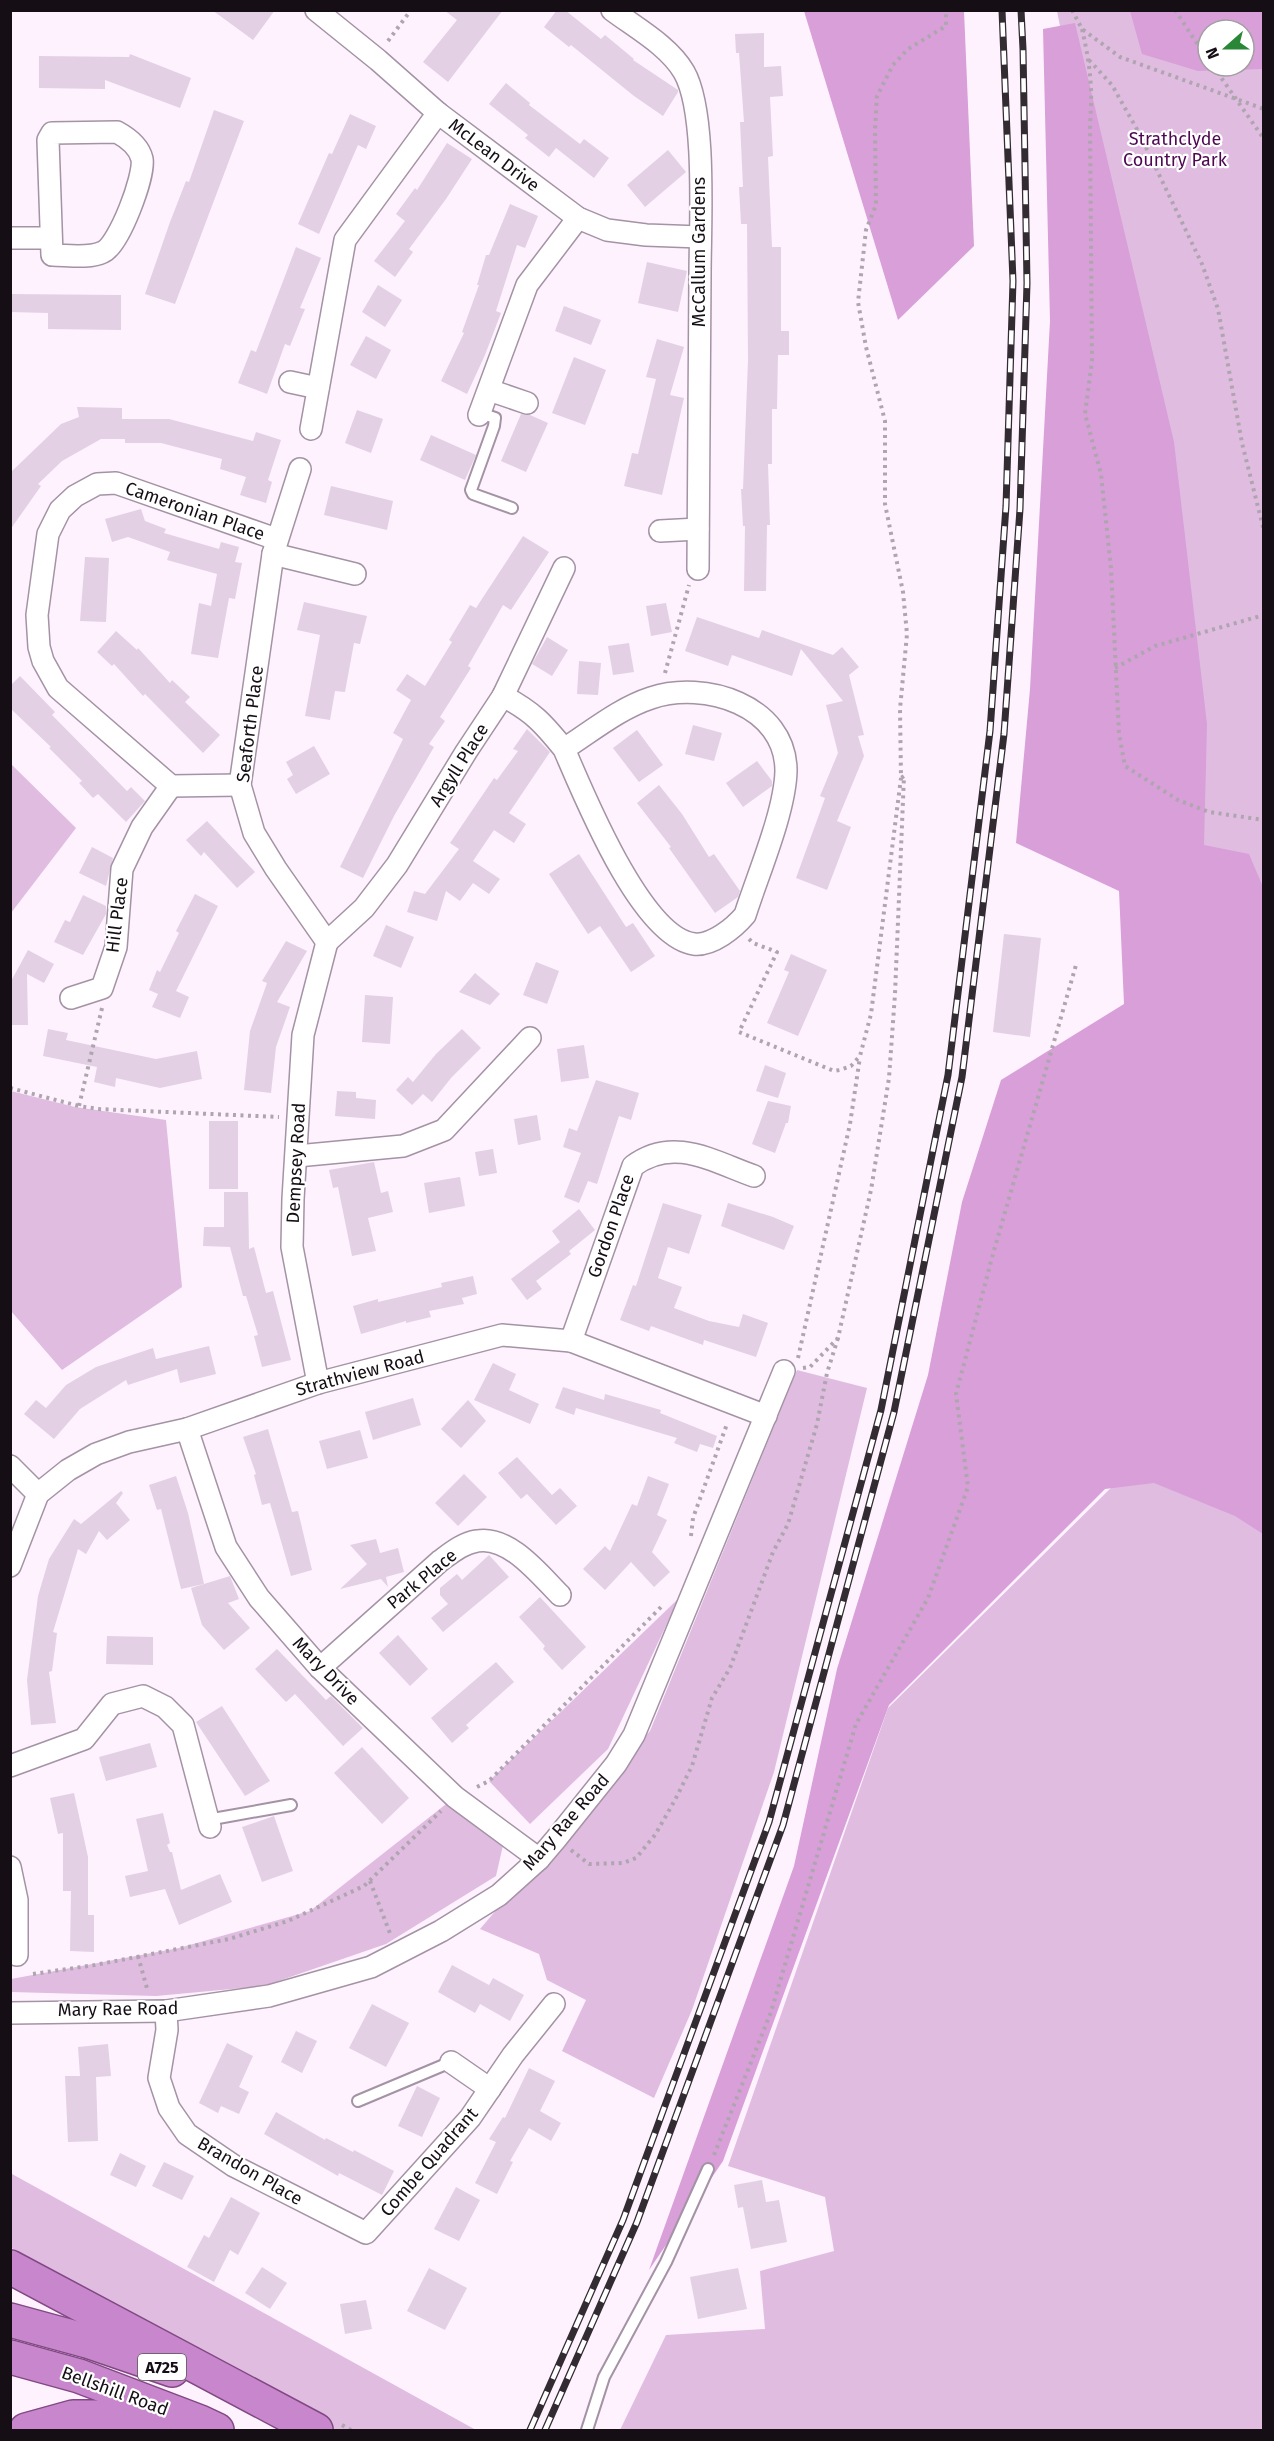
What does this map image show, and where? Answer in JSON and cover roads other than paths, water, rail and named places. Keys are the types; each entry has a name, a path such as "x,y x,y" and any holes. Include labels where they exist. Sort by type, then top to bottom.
{"highway":[{"path":"10,2267 316,2430"},
{"name":"Bellshill Road","path":"10,2320 175,2371 308,2430"},
{"name":"Bellshill Road","path":"10,2357 79,2376 217,2430"},
{"path":"26,2430 73,2417 116,2417 155,2430"}],"street":[{"name":"McLean Drive","path":"316,10 438,113 578,218 607,230 646,235 700,237"},
{"name":"McCallum Gardens","path":"612,10 667,52 684,72 694,102 699,131 698,569"},
{"path":"311,429 345,240 438,113"},
{"path":"117,132 132,141 142,158 141,178 115,242 104,252 89,255 52,255 50,238 48,140 52,133 117,132"},
{"path":"479,414 527,285 578,218"},
{"path":"10,238 50,238"},
{"path":"290,382 318,388"},
{"path":"489,390 527,403"},
{"name":"Seaforth Place","path":"300,469 274,547 240,785 254,833 327,942"},
{"name":"Cameronian Place","path":"171,786 58,688 43,662 37,615 48,534 60,510 75,496 97,484 116,483 274,547"},
{"path":"660,531 698,529"},
{"path":"274,547 355,574"},
{"name":"Argyll Place","path":"327,942 364,908 397,865 503,696 564,568"},
{"path":"503,696 527,709 541,720 564,749 599,828 630,884 676,938 696,944 718,937 737,924 745,915 784,795 786,769 783,745 775,730 757,714 739,703 689,692 650,698 625,710 564,749"},
{"path":"171,786 240,785"},
{"name":"Hill Place","path":"71,998 102,987 116,947 122,869 142,828 171,786"},
{"name":"Dempsey Road","path":"318,1383 292,1247 303,1035 327,942"},
{"path":"297,1156 403,1146 444,1130 530,1038"},
{"name":"Gordon Place","path":"571,1341 633,1166 644,1157 661,1151 683,1151 754,1176"},
{"name":"Strathview Road","path":"38,1494 68,1470 96,1454 129,1442 187,1429 318,1383 502,1335 571,1341 766,1416"},
{"name":"Mary Rae Road","path":"10,2013 160,2011 269,1996 371,1967 441,1931 499,1895 539,1859 556,1839 616,1764 634,1735 766,1416 790,1370"},
{"name":"Mary Drive","path":"187,1429 226,1547 259,1598 320,1668 455,1797 539,1859"},
{"path":"10,1466 38,1494 10,1566"},
{"name":"Park Place","path":"320,1668 440,1561 457,1549 478,1540 517,1552 560,1595"},
{"path":"10,1766 84,1739 112,1704 143,1696 165,1707 183,1725 208,1823"},
{"path":"10,1867 17,1900 17,1955"},
{"name":"Combe Quadrant","path":"366,2233 470,2118 513,2055 554,2004"},
{"name":"Brandon Place","path":"160,2011 166,2030 159,2078 169,2108 187,2134 234,2166 366,2233"},
{"name":"Combe Quadrant","path":"451,2062 490,2089"}],"lane":[{"path":"479,414 495,418 471,490 472,494 512,508"},
{"path":"208,1823 291,1805"},
{"path":"358,2101 451,2062"},
{"path":"587,2430 603,2377 666,2262 708,2169"}],"railway":[{"path":"530,2430 623,2220 769,1822 881,1410 948,1075 990,731 1006,506 1013,281 1002,10"},
{"path":"545,2430 637,2222 783,1825 894,1412 962,1077 1004,734 1020,509 1027,283 1021,10"}],"park label":[{"name":"Strathclyde Country Park","path":"1175,149"}]}
